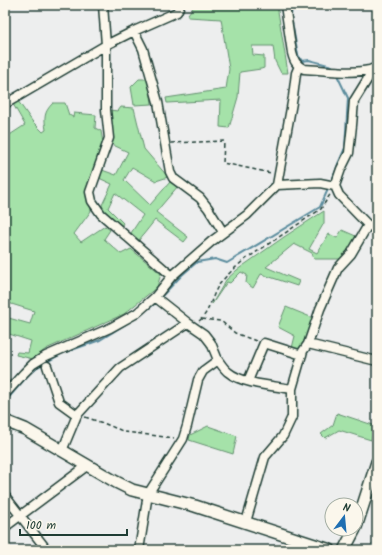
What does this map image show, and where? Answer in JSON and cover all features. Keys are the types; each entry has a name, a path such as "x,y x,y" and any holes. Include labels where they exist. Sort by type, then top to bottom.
{"street":[{"path":"103,5 106,45 106,110 109,138 90,192 92,201 101,214 172,276"},
{"path":"5,104 106,45 177,12 180,5"},
{"path":"284,5 292,53 294,60 299,66 304,69 335,71 365,71 375,68"},
{"path":"134,31 143,49 158,102 170,172 174,178 200,198 223,232"},
{"path":"5,394 33,364 46,356 110,328 158,299 172,276 223,232 247,215 277,185 296,73 299,66"},
{"path":"332,185 349,153 354,101 375,68"},
{"path":"277,185 320,183 332,185 339,195 368,225 377,227"},
{"path":"246,522 265,457 283,436 292,417 292,389 303,350 308,344 320,309 338,268 351,254 368,225"},
{"path":"158,299 204,334 211,343 218,360 226,371 233,376 248,381 292,389"},
{"path":"62,451 77,415 120,368 191,324"},
{"path":"248,381 264,343 302,355"},
{"path":"308,344 377,361"},
{"path":"139,550 148,494 183,439 198,380 203,372 218,360"},
{"path":"47,366 59,402 77,415"},
{"path":"5,421 25,430 132,490 196,506 330,550"},
{"path":"364,503 377,462"},
{"path":"5,527 88,465"},
{"path":"5,496 47,550"},
{"path":"344,550 351,537"}],"path":[{"path":"166,143 224,141 223,163 279,175"},
{"path":"202,319 217,287 232,270 243,261 321,210 332,185"},
{"path":"191,324 202,319 221,321 236,333 264,343"},
{"path":"77,415 125,432 183,439"}],"green space":[{"path":"195,5 277,5 288,73 281,73 275,61 273,46 252,46 253,55 264,56 264,68 240,72 238,97 229,128 220,127 221,100 167,103 166,98 226,89 229,69 221,19 188,17 188,14"},
{"path":"139,79 149,79 152,104 134,105 131,87"},
{"path":"18,101 32,121 43,132 46,130 46,112 53,103 65,103 69,115 73,117 74,113 96,115 95,128 101,131 103,143 89,180 87,191 91,211 74,234 81,242 105,226 110,230 104,239 121,254 131,249 161,274 157,287 124,314 46,349 33,359 16,355 17,352 28,353 31,341 6,333 5,334 5,317 30,324 34,311 5,302 5,138 25,125 13,104"},
{"path":"121,107 134,108 144,149 168,177 156,181 132,167 124,180 150,205 170,182 178,186 156,212 188,237 184,242 155,220 139,240 131,233 143,215 115,193 108,208 123,223 121,227 105,213 102,205 112,184 99,178 102,170 116,175 128,152 111,144 109,110 118,111"},
{"path":"324,211 324,223 309,249 317,253 329,234 337,238 342,230 358,237 342,259 314,259 312,253 294,244 266,267 299,281 297,286 261,274 253,288 246,283 247,275 241,272 230,283 227,282 212,304 226,280 237,270"},
{"path":"286,307 313,318 300,351 292,348 295,336 278,327"},
{"path":"337,413 376,426 371,440 339,430 325,438 321,434 333,425"},
{"path":"208,426 237,436 233,454 189,440 190,435"}],"waterway":[{"path":"292,5 291,17 298,55 302,61 309,60 332,66 334,69"},
{"path":"331,183 345,148 348,98 336,73"},
{"path":"160,298 197,262 215,259 227,263 320,207 329,187"},
{"path":"148,309 157,302"},
{"path":"5,402 36,368 63,353 100,340 126,324"}]}
